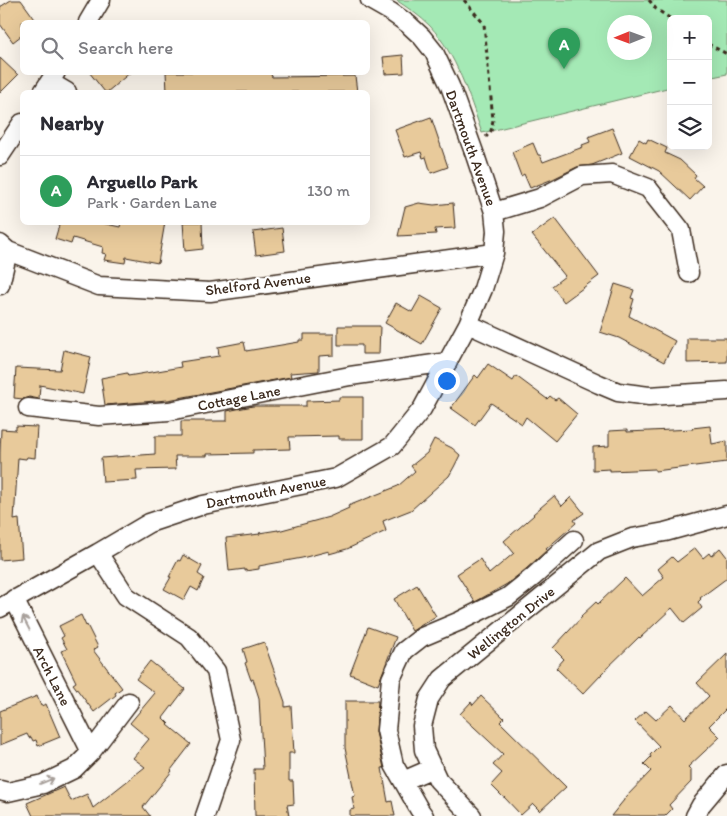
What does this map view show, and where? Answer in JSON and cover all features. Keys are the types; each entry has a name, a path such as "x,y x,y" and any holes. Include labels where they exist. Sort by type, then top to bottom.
{"street":[{"path":"89,20 101,0"},
{"name":"Dartmouth Avenue","path":"7,604 149,524 203,505 336,478 392,446 422,409 468,324 483,289 494,253 496,231 494,212 450,86 434,52 408,24 370,0"},
{"path":"49,82 63,90"},
{"path":"0,156 20,126"},
{"path":"494,212 540,198 582,176 612,174 648,188 681,230 689,273"},
{"path":"0,285 4,247"},
{"name":"Shelford Avenue","path":"4,247 99,286 210,292 494,253"},
{"path":"468,324 618,392 650,396 727,391"},
{"name":"Cottage Lane","path":"28,408 99,416 169,411 350,376 448,362"},
{"name":"Wellington Drive","path":"472,816 438,780 424,750 422,726 429,699 442,679 599,551 632,538 665,532 727,515"},
{"path":"424,816 394,765 386,730 391,679 404,651 422,637 460,621 508,597 533,578 574,540"},
{"path":"98,553 126,596 189,637 216,671 231,740 205,816"},
{"name":"Arch Lane","path":"7,604 90,752"},
{"path":"0,790 8,792 43,784 74,770 129,702"},
{"path":"403,781 432,768"},
{"path":"696,816 701,806 727,774"}],"path":[{"path":"464,0 484,24 493,120 490,130"},
{"path":"649,0 656,9 667,16"},
{"path":"712,46 727,54"}],"green space":[{"path":"396,0 727,0 727,74 712,77 712,15 667,15 667,88 482,133 461,76 448,50 430,26"}],"building":[{"path":"11,0 21,0 36,20 20,20 20,37 13,42 0,24 0,7"},
{"path":"403,55 404,73 385,74 383,57"},
{"path":"0,58 18,75 0,93"},
{"path":"91,75 127,75 109,90 103,90"},
{"path":"166,75 355,76 357,90 167,90"},
{"path":"431,117 448,167 431,173 426,157 423,158 421,152 405,157 395,130"},
{"path":"612,128 622,153 592,165 577,167 530,188 524,174 521,176 512,152 533,143 543,162 583,147 582,145 590,142 588,137"},
{"path":"639,139 646,143 648,139 667,148 665,153 680,160 696,175 694,178 703,186 690,200 659,171 630,156"},
{"path":"419,203 434,205 453,203 455,228 435,229 436,234 398,236 405,207"},
{"path":"555,218 599,276 564,302 552,286 565,276 532,235"},
{"path":"59,225 111,225 120,227 120,225 164,225 158,263 126,257 125,263 104,260 106,254 102,253 103,247 73,238 71,244 55,239"},
{"path":"183,225 202,225 203,249 185,251"},
{"path":"282,228 285,251 256,255 253,232"},
{"path":"615,284 634,290 631,298 634,299 629,316 675,341 664,362 619,338 600,332"},
{"path":"421,296 442,308 422,344 385,323 396,303 412,312"},
{"path":"338,326 380,326 379,354 362,354 362,345 338,345"},
{"path":"304,334 334,334 334,355 319,356 319,371 290,373 291,377 168,400 105,405 101,378 127,373 128,376 181,367 180,362 219,356 218,347 244,342 246,351 299,342 299,340 304,340"},
{"path":"687,338 727,338 727,362 687,363"},
{"path":"64,350 91,357 83,394 40,385 39,399 29,397 23,399 14,398 16,368 60,370"},
{"path":"488,364 513,381 516,376 547,399 550,396 555,400 558,398 577,414 555,441 526,417 522,424 491,403 475,425 451,408 475,375 478,378"},
{"path":"339,397 363,397 363,439 339,439 339,436 289,437 290,449 253,450 253,453 207,454 207,456 175,456 176,469 136,470 137,480 103,482 101,458 155,454 155,436 181,436 181,421 227,421 227,411 253,406 306,406 306,401 339,400"},
{"path":"16,426 37,427 35,458 18,458 14,520 19,519 22,558 0,560 1,429 16,430"},
{"path":"710,426 712,444 727,441 727,462 655,471 655,469 593,470 593,447 609,446 609,431 693,429"},
{"path":"434,439 452,448 460,455 454,467 449,476 411,510 383,521 386,531 347,549 329,554 329,551 259,566 259,569 229,571 226,538 278,531 329,517 349,508 348,506 398,486 415,471 411,466 427,453"},
{"path":"554,496 562,506 571,497 584,513 574,520 576,523 526,569 507,584 475,602 457,574 480,559 489,574 514,553 504,541"},
{"path":"695,548 703,558 709,553 711,556 720,548 727,557 727,578 700,598 698,602 702,608 684,623 672,608 639,637 583,694 556,668 564,659 553,648 581,616 596,602 598,604 625,578 642,596 664,577 658,569 672,557 677,562"},
{"path":"183,555 202,566 198,574 204,578 198,591 191,587 184,600 164,589 178,560 180,561"},
{"path":"417,585 436,616 412,631 394,599"},
{"path":"81,615 98,647 93,650 122,688 94,712 73,684 76,682 61,651 67,649 61,638 64,636 59,626"},
{"path":"368,627 396,637 378,685 350,674"},
{"path":"264,642 285,702 285,707 291,706 294,753 289,753 289,781 293,781 294,804 287,805 289,816 255,816 254,769 263,769 259,698 245,663 247,662 243,649"},
{"path":"727,654 727,708 709,726 720,737 688,767 691,770 691,782 669,805 672,809 665,816 611,816 624,799 651,771 644,764 659,746 635,721 646,711 656,720 672,705 685,719 709,696 697,683"},
{"path":"150,661 185,689 163,718 168,725 191,744 143,807 150,816 33,816 27,803 64,787 71,801 87,794 93,808 145,767 133,758 149,739 130,723 155,693 136,679"},
{"path":"37,696 41,706 46,704 60,737 38,746 36,740 33,741 27,734 0,745 0,711"},
{"path":"481,696 504,718 500,722 566,787 540,811 533,804 521,815 491,785 502,773 493,765 503,754 460,714 471,702 473,705"},
{"path":"345,701 378,701 376,732 384,768 382,768 388,802 392,801 395,816 350,816 350,810 354,809 352,797 355,796 345,748"}],"place":[{"name":"Arguello Park","path":"564,69"}]}
